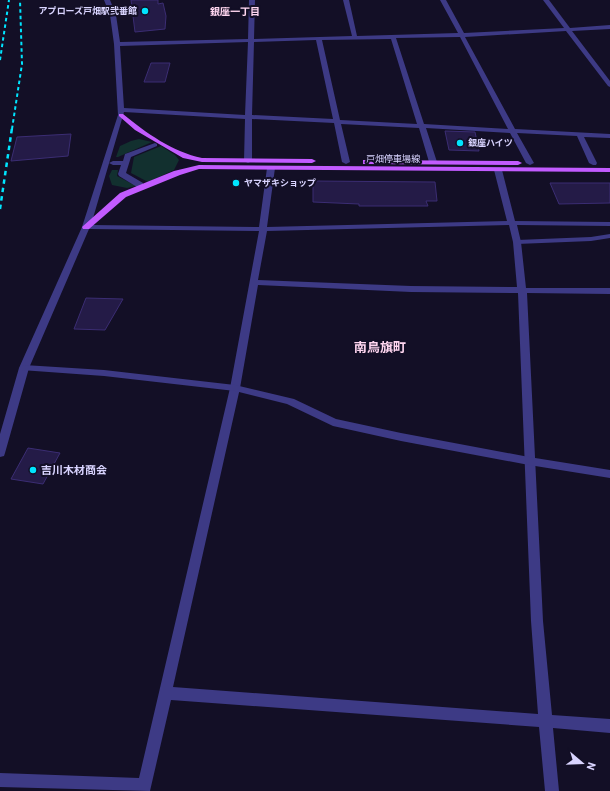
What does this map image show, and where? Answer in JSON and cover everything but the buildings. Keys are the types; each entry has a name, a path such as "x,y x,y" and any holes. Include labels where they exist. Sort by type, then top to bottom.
{"main road":[{"name":"戸畑停車場線","path":"121,113 137,129 183,156 202,160 610,163"},
{"path":"177,173 186,164 183,156"},
{"name":"戸畑停車場線","path":"86,227 123,196 177,173 199,168 610,170"}],"street":[{"path":"0,453 24,368 86,227 121,113 117,44 113,15 107,0"},
{"path":"248,161 252,0"},
{"path":"346,0 355,38"},
{"path":"443,0 530,163"},
{"path":"546,0 610,85"},
{"path":"117,44 319,40 462,35 610,27"},
{"path":"393,37 433,162"},
{"path":"319,40 346,162"},
{"path":"121,113 337,121 610,136"},
{"path":"579,134 593,163"},
{"path":"140,185 122,174 125,163 128,156 155,145"},
{"path":"113,163 125,163"},
{"path":"0,780 143,788 235,388 254,282 271,168"},
{"path":"498,170 516,242 522,290 537,621 552,791"},
{"path":"86,227 262,229 512,223 610,224"},
{"path":"516,242 591,239 610,236"},
{"path":"254,282 411,289 610,291"},
{"path":"24,368 104,373 235,388 290,402 333,422 401,437 529,461 610,474"},
{"path":"165,692 610,726"}],"green space":[{"path":"139,139 152,142 116,157 120,146"},
{"path":"161,146 175,155 179,160 174,170 148,182 131,173 134,157"},
{"path":"112,170 118,170 117,176 136,186 127,188 112,185 109,176"}],"railway":[{"path":"0,60 9,0"},
{"path":"12,129 22,64 20,0"},
{"path":"0,209 12,128"}],"place":[{"name":"アプローズ戸畑駅弐番館","path":"145,11"},
{"name":"銀座ハイツ","path":"460,143"},
{"name":"ヤマザキショップ","path":"236,183"},
{"name":"吉川木材商会","path":"33,470"}],"district":[{"name":"銀座一丁目","path":"235,11"},
{"name":"南鳥旗町","path":"380,347"}]}
